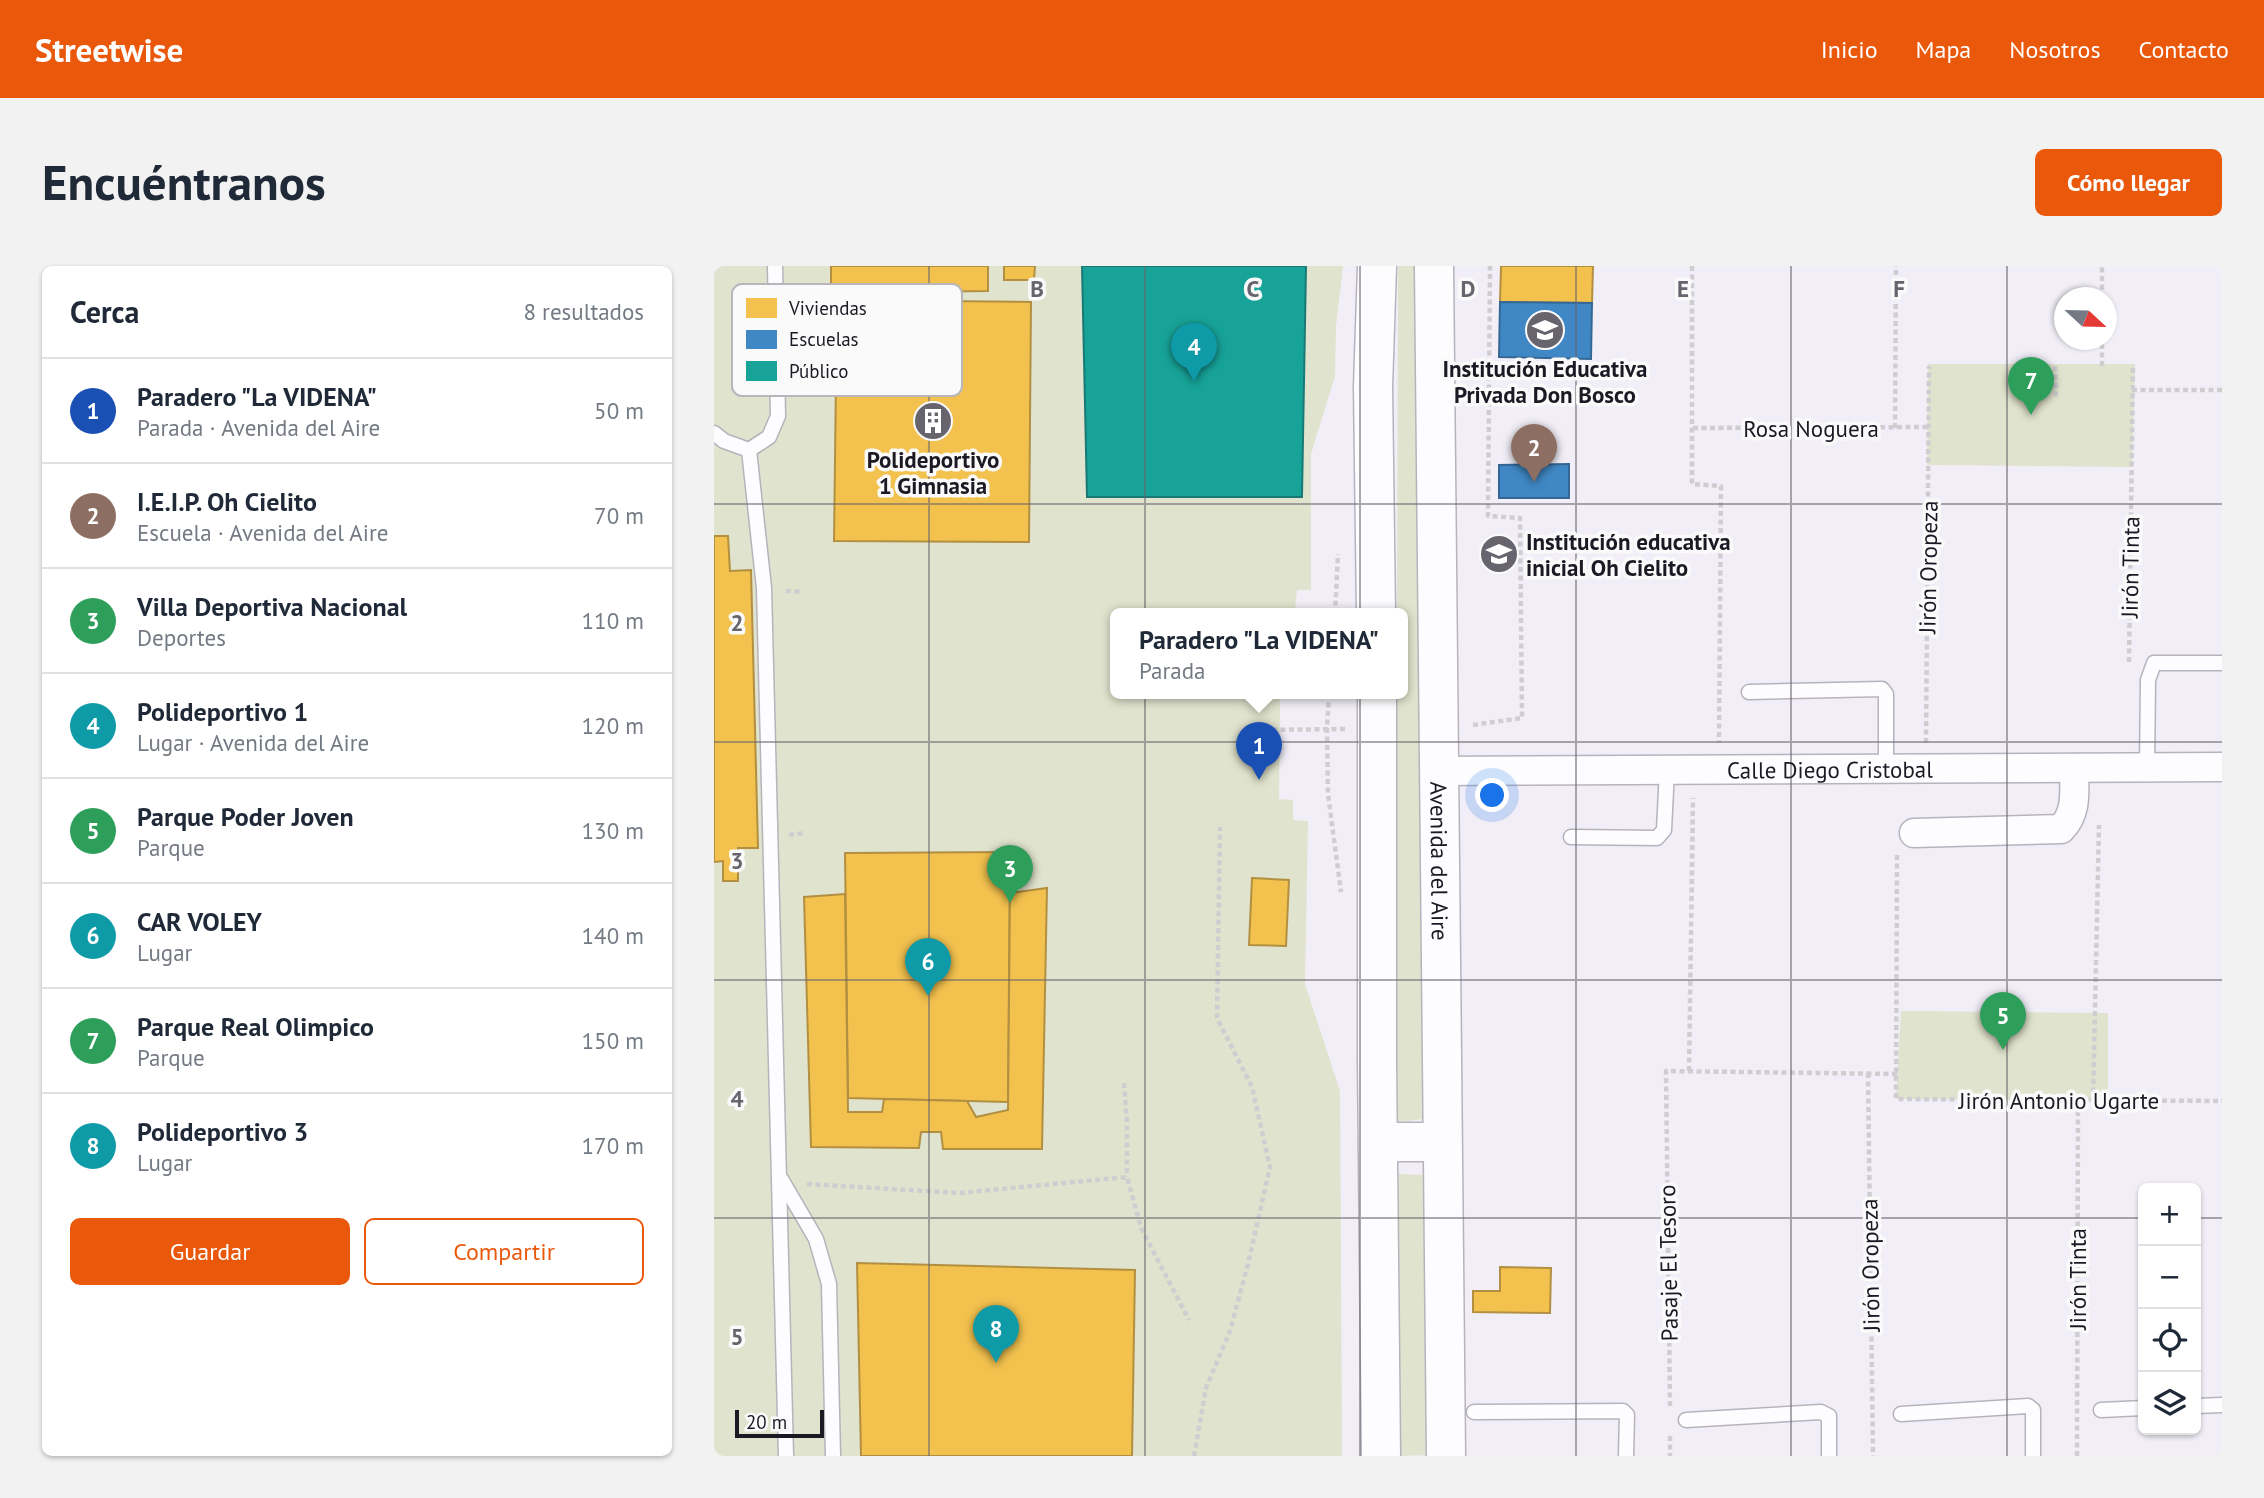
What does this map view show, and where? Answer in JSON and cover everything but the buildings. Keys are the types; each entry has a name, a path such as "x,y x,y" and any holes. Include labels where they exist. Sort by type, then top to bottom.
{"main road":[{"path":"1376,608 1373,387 1377,266"},
{"name":"Avenida del Aire","path":"1434,266 1446,1456"},
{"path":"1377,712 1381,1456"},
{"path":"1378,1142 1441,1142"}],"street":[{"name":"Calle Diego Cristobal","path":"1438,771 2222,767"},
{"path":"1906,842 2061,829 2070,821 2074,812 2074,768"}],"lane":[{"path":"775,266 775,284"},
{"path":"749,450 769,437 778,416 778,396"},
{"path":"714,433 724,441 749,450"},
{"path":"749,450 764,588 786,1456"},
{"path":"2147,768 2148,680 2154,663 2222,663"},
{"path":"1749,692 1882,689 1886,694 1886,768"},
{"path":"1571,837 1657,838 1664,830 1693,769"},
{"path":"780,1178 816,1239 830,1284 833,1456"},
{"path":"2201,1406 2222,1405"},
{"path":"1901,1414 2028,1406 2033,1410 2033,1456"},
{"path":"2101,1410 2138,1408"},
{"path":"1474,1412 1623,1411 1627,1415 1626,1456"},
{"path":"1686,1420 1821,1412 1829,1416 1829,1456"}],"path":[{"path":"1438,731 1522,718 1520,518 1488,516 1490,266"},
{"path":"1692,266 1692,484 1721,486 1693,769 1689,1071 1897,1074 1906,842"},
{"path":"1895,428 1896,266"},
{"path":"2102,266 2102,287"},
{"path":"2102,350 2102,366"},
{"name":"Jirón Oropeza","path":"1925,768 1929,366"},
{"path":"2055,366 2056,400"},
{"name":"Jirón Tinta","path":"2129,670 2133,366"},
{"path":"2132,390 2222,390"},
{"name":"Rosa Noguera","path":"1692,428 1930,427"},
{"path":"1255,730 1327,728 1377,712"},
{"path":"2094,1101 2099,823"},
{"path":"1194,1456 1206,1388 1230,1331 1270,1167 1252,1087 1217,1018 1220,827"},
{"path":"786,835 787,848"},
{"name":"Pasaje El Tesoro","path":"1670,1415 1666,1070 1689,1071"},
{"name":"Jirón Oropeza","path":"1868,1073 1873,1456"},
{"name":"Jirón Antonio Ugarte","path":"1897,1074 1896,1099 2222,1101"},
{"path":"1124,1083 1127,1177 1141,1228 1189,1320"},
{"name":"Jirón Tinta","path":"2077,1456 2078,1102"},
{"path":"805,1193 799,1183 959,1193 1127,1177"},
{"path":"1670,1429 1670,1456"}],"green space":[{"path":"714,266 1343,266 1336,326 1335,376 1311,454 1311,590 1297,590 1295,608 1110,608 1110,699 1280,699 1279,799 1293,800 1293,820 1308,821 1305,984 1340,1091 1342,1456 714,1456"},
{"path":"1398,266 1422,266 1424,1119 1396,1122 1397,699 1408,699 1408,608 1397,608"},
{"path":"1928,364 2135,364 2132,467 1927,465"},
{"path":"1901,1011 2108,1013 2108,1100 1896,1099"},
{"path":"1399,1174 1427,1175 1431,1455 1395,1456"}],"place":[{"name":"Institución Educativa Privada Don Bosco","path":"1545,330"},
{"name":"Polideportivo 1","path":"1194,381"},
{"name":"Parque Real Olimpico","path":"2031,415"},
{"name":"Polideportivo 1 Gimnasia","path":"933,421"},
{"name":"I.E.I.P. Oh Cielito","path":"1534,482"},
{"name":"Institución educativa inicial Oh Cielito","path":"1499,554"},
{"name":"Paradero \"La VIDENA\"","path":"1259,780"},
{"name":"Villa Deportiva Nacional","path":"1010,903"},
{"name":"CAR VOLEY","path":"928,996"},
{"name":"Parque Poder Joven","path":"2003,1050"},
{"name":"Polideportivo 3","path":"996,1363"}]}
